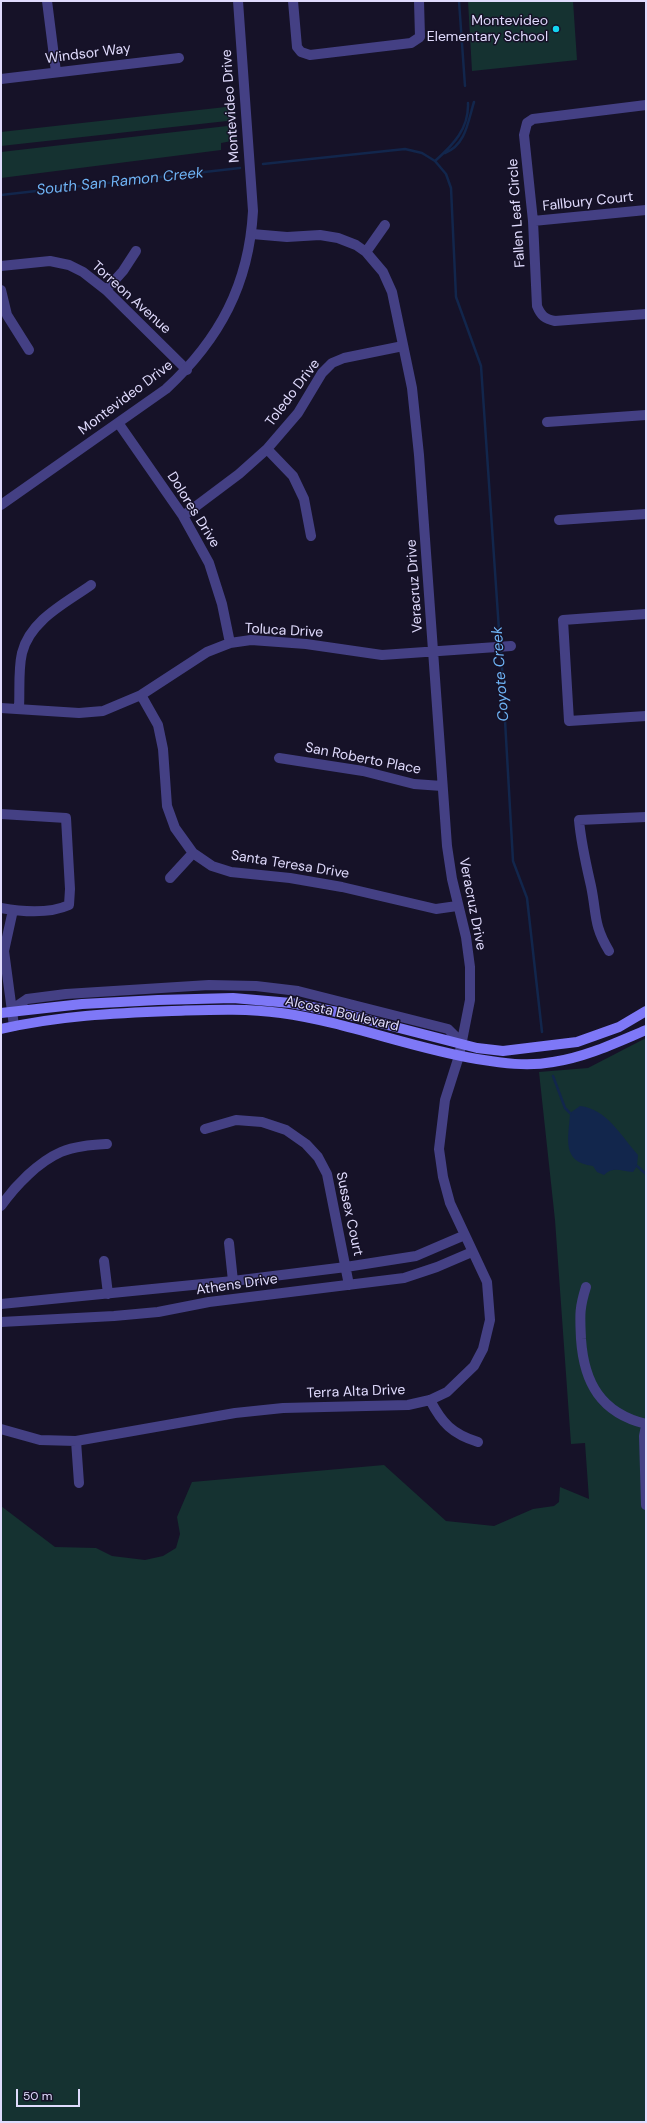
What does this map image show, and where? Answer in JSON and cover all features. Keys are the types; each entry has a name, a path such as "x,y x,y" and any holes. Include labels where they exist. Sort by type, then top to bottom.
{"main road":[{"name":"Alcosta Boulevard","path":"6,1011 158,1000 233,998 291,1003 337,1012 477,1048 503,1051 577,1042 619,1027 646,1011"},
{"name":"Alcosta Boulevard","path":"1,1029 92,1015 225,1009 252,1010 302,1016 459,1056 502,1063 528,1065 552,1063 590,1054 646,1030"}],"street":[{"path":"47,1 56,72"},
{"name":"Montevideo Drive","path":"1,505 119,424 166,389 187,370 204,350 235,297 246,262 252,234 251,184 238,1"},
{"path":"293,1 297,46 301,52 310,55 411,43 420,37 419,1"},
{"name":"Windsor Way","path":"1,79 179,58"},
{"name":"Fallen Leaf Circle","path":"646,105 533,119 527,124 524,135 533,222 538,306 541,315 547,319 555,321 646,314"},
{"name":"Fallbury Court","path":"533,222 646,210"},
{"path":"366,252 385,225"},
{"name":"Veracruz Drive","path":"252,234 286,237 320,235 338,238 356,245 366,252 383,272 392,292 412,388 419,455 447,846 457,906 466,937 470,967 470,1000 459,1056"},
{"path":"106,290 123,271 136,251"},
{"name":"Torreon Avenue","path":"1,266 50,261 69,265 83,272 106,290 187,370"},
{"path":"1,290 7,316 29,350"},
{"name":"Toledo Drive","path":"183,516 239,474 267,449 298,413 322,373 332,363 344,358 403,346"},
{"path":"547,422 646,415"},
{"name":"Dolores Drive","path":"119,424 183,516 209,563 222,604 230,644"},
{"path":"267,449 294,476 304,499 312,536"},
{"path":"559,520 646,514"},
{"path":"20,708 22,653 29,635 42,620 91,585"},
{"path":"646,614 563,620 569,721 646,716"},
{"name":"Toluca Drive","path":"1,708 20,708 79,713 103,711 141,695 207,652 230,644 251,640 306,644 382,655 511,646"},
{"name":"Santa Teresa Drive","path":"141,695 158,725 163,749 168,806 175,828 193,853 212,866 231,872 290,878 342,886 436,909 457,906"},
{"name":"San Roberto Place","path":"279,758 363,771 414,784 442,786"},
{"path":"1,814 66,818 70,889 69,905 56,910 13,910 1,908"},
{"path":"609,951 599,934 594,919 591,888 581,844 579,820 646,817"},
{"path":"170,878 193,853"},
{"path":"13,910 4,951 6,1011 14,1026"},
{"name":"Alcosta Boulevard","path":"6,1011 27,999 66,994 209,985 256,986 298,991 448,1029 462,1043"},
{"name":"Terra Alta Drive","path":"1,1429 40,1440 76,1441 235,1413 284,1408 395,1406 430,1400 447,1392 474,1366 483,1350 490,1320 487,1282 448,1197 443,1177 439,1149 445,1100 459,1056"},
{"name":"Sussex Court","path":"204,1129 236,1120 262,1122 286,1130 306,1144 318,1157 327,1174 349,1285"},
{"path":"1,1206 11,1191 29,1174 61,1152 86,1146 107,1144"},
{"name":"Athens Drive","path":"1,1304 233,1281 346,1267 416,1256 465,1235"},
{"path":"229,1243 233,1281"},
{"name":"Athens Drive","path":"1,1322 158,1312 209,1302 404,1278 437,1267 472,1252"},
{"path":"104,1261 108,1294"},
{"path":"586,1287 580,1308 584,1365 591,1384 600,1398 613,1411 629,1420 646,1425 644,1436 646,1505"},
{"path":"430,1400 440,1419 450,1428 466,1438 478,1442"},
{"path":"76,1441 79,1483"}],"green space":[{"path":"468,1 573,1 577,60 472,71"},
{"path":"235,106 236,120 1,146 1,132"},
{"path":"236,125 237,140 221,143 221,150 1,178 1,152"},
{"path":"646,1038 646,2122 1,2122 1,1506 55,1547 96,1548 112,1556 145,1560 163,1556 176,1548 180,1534 177,1517 192,1482 384,1465 446,1521 494,1526 533,1509 554,1506 559,1502 560,1487 589,1499 585,1443 571,1444 555,1220 539,1072 588,1068"}],"water":[{"path":"580,1106 590,1108 606,1118 613,1124 638,1155 637,1166 633,1172 614,1170 607,1172 604,1175 597,1172 593,1166 582,1164 575,1159 571,1154 568,1139 570,1113"}],"waterway":[{"path":"459,1 465,86"},
{"path":"445,153 458,144 462,138 468,124 474,102"},
{"path":"435,161 448,149 463,129 468,112 468,103"},
{"name":"Coyote Creek","path":"263,164 405,149 422,153 435,161 446,174 451,188 456,297 481,366 500,645"},
{"name":"South San Ramon Creek","path":"1,195 240,168"},
{"name":"Coyote Creek","path":"501,650 513,861 527,898 542,1032"},
{"name":"Coyote Creek","path":"553,1076 565,1108 570,1113"},
{"name":"Coyote Creek","path":"637,1166 646,1174"}],"place":[{"name":"Montevideo Elementary School","path":"556,29"}]}
